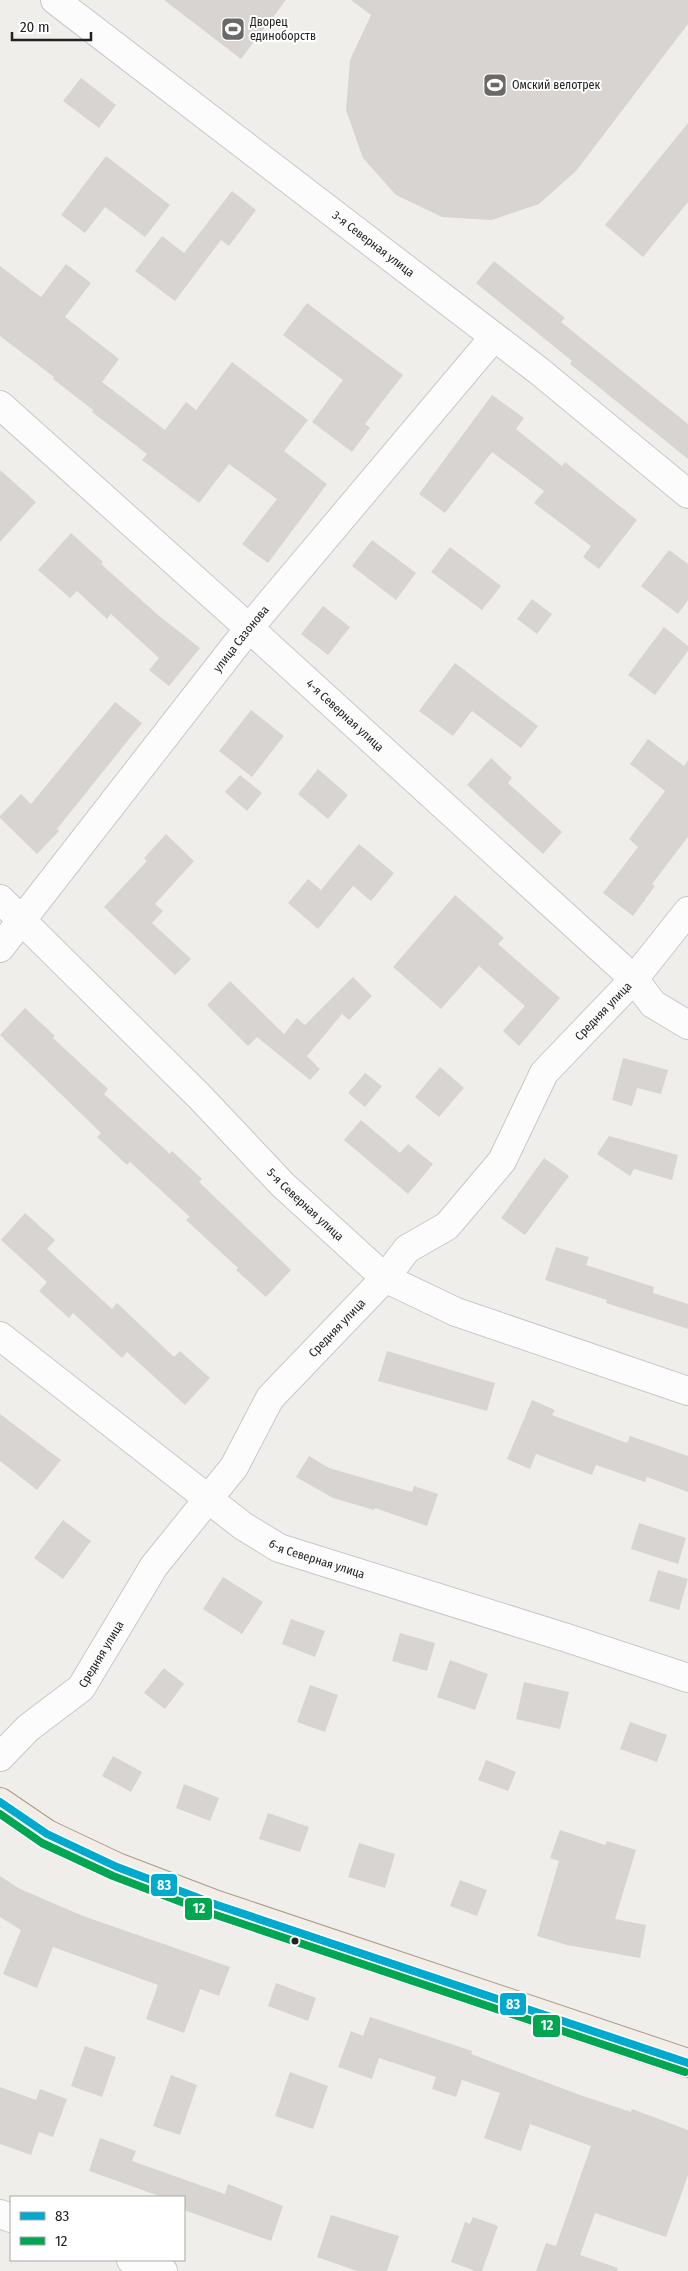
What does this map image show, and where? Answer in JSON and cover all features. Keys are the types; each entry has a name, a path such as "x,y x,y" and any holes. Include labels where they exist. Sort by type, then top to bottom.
{"main road":[{"path":"0,1802 47,1834 118,1867 172,1888 688,2063"}],"street":[{"name":"3-я Северная улица","path":"55,0 494,336 688,494"},
{"name":"улица Сазонова","path":"0,948 249,628 494,336"},
{"name":"4-я Северная улица","path":"0,405 249,628 634,979 653,1004 688,1024"},
{"name":"5-я Северная улица","path":"0,899 199,1096 283,1185 384,1278 456,1312 688,1391"},
{"name":"Средняя улица","path":"0,1757 28,1728 81,1688 154,1566 234,1467 270,1398 384,1278 407,1249 447,1226 502,1161 544,1073 634,979 688,911"},
{"name":"6-я Северная улица","path":"0,1336 243,1526 279,1548 558,1635 688,1678"},
{"path":"134,2261 163,2271"}],"building":[{"name":"Дворец единоборств","path":"164,0 286,0 241,59"},
{"name":"Омский велотрек","path":"351,0 688,0 688,24 576,171 539,204 492,220 442,217 396,195 363,158 346,110 350,60 371,15"},
{"path":"81,78 116,105 99,128 63,101"},
{"path":"688,123 688,202 643,257 605,225"},
{"path":"106,156 170,205 145,237 105,207 85,233 61,215"},
{"path":"232,191 256,210 229,246 221,240 175,301 135,271 162,236 184,253"},
{"path":"494,261 565,318 561,322 688,424 688,459 570,364 572,361 476,283"},
{"path":"66,264 91,283 65,317 119,359 102,382 165,430 186,402 196,410 232,362 308,420 284,451 327,484 268,563 242,544 277,499 229,464 199,503 142,460 147,454 92,412 93,410 53,379 54,377 0,336 0,266 41,297"},
{"path":"307,303 403,375 365,424 370,428 352,452 312,422 343,380 283,335"},
{"path":"492,395 524,418 516,429 562,466 565,462 637,520 599,569 583,557 591,546 534,503 544,491 492,452 445,513 419,494"},
{"path":"0,470 36,502 0,542"},
{"path":"71,533 103,562 101,564 158,615 200,648 169,686 149,670 159,658 111,614 107,619 77,591 70,598 38,570"},
{"path":"372,540 416,573 396,600 352,566"},
{"path":"450,547 501,586 482,610 431,572"},
{"path":"669,550 688,564 688,600 678,614 641,586"},
{"path":"532,599 552,614 537,634 517,619"},
{"path":"323,606 350,627 328,655 301,634"},
{"path":"664,627 688,646 688,651 655,695 628,675"},
{"path":"455,663 538,726 521,748 472,711 453,736 419,711"},
{"path":"115,702 142,723 57,829 59,831 37,854 0,816 21,794 31,804"},
{"path":"251,710 284,736 252,777 219,751"},
{"path":"648,739 684,766 688,760 688,837 652,884 655,886 633,916 603,893 638,847 629,839 665,791 630,764"},
{"path":"491,758 512,778 508,783 562,832 543,854 467,785"},
{"path":"318,769 348,795 328,819 298,794"},
{"path":"240,775 262,793 247,811 225,792"},
{"path":"166,834 194,861 155,904 163,911 152,923 191,959 175,975 104,907 147,861 144,858"},
{"path":"359,844 394,873 371,901 353,886 318,929 288,903 308,879 321,890"},
{"path":"455,895 504,938 498,944 560,998 519,1046 503,1031 525,1006 479,966 441,1009 393,967"},
{"path":"353,977 372,996 349,1020 342,1014 307,1056 320,1069 310,1080 257,1037 248,1046 207,1005 230,981 284,1034 297,1018 305,1025"},
{"path":"25,1008 55,1036 53,1038 108,1089 104,1094 170,1154 172,1151 202,1179 199,1182 291,1270 266,1297 186,1220 190,1217 130,1162 127,1165 97,1137 101,1133 0,1035"},
{"path":"623,1058 668,1070 661,1094 637,1088 632,1106 612,1100"},
{"path":"440,1067 464,1088 439,1117 415,1097"},
{"path":"365,1073 382,1086 365,1107 348,1093"},
{"path":"361,1120 400,1153 408,1144 433,1164 408,1194 344,1140"},
{"path":"609,1136 678,1155 672,1180 634,1169 630,1176 597,1154"},
{"path":"544,1158 569,1176 525,1235 501,1218"},
{"path":"25,1213 55,1240 47,1249 112,1309 117,1303 174,1357 180,1351 210,1378 185,1405 127,1352 122,1358 73,1313 69,1318 39,1291 47,1282 1,1240"},
{"path":"556,1247 589,1257 586,1265 654,1287 653,1293 688,1304 688,1329 606,1303 607,1300 545,1280"},
{"path":"387,1351 495,1383 487,1411 378,1381"},
{"path":"532,1400 555,1410 552,1415 627,1443 630,1436 688,1456 688,1492 647,1477 645,1482 596,1465 592,1475 536,1454 530,1469 507,1459"},
{"path":"0,1414 61,1460 37,1490 0,1461"},
{"path":"309,1456 329,1468 412,1492 414,1486 438,1494 427,1526 375,1508 374,1510 333,1498 296,1477"},
{"path":"63,1520 91,1541 63,1579 34,1558"},
{"path":"639,1523 686,1538 678,1564 631,1549"},
{"path":"658,1570 688,1579 679,1610 649,1601"},
{"path":"223,1577 263,1602 242,1634 203,1609"},
{"path":"291,1619 325,1631 315,1657 282,1644"},
{"path":"400,1633 435,1643 427,1671 392,1661"},
{"path":"450,1660 488,1674 475,1710 437,1697"},
{"path":"164,1668 184,1684 165,1709 144,1693"},
{"path":"524,1682 569,1692 560,1729 516,1719"},
{"path":"310,1685 338,1695 325,1732 297,1722"},
{"path":"630,1722 667,1735 657,1762 620,1749"},
{"path":"113,1756 142,1772 131,1792 102,1776"},
{"path":"486,1760 516,1772 508,1791 478,1780"},
{"path":"184,1784 219,1798 210,1821 176,1808"},
{"path":"268,1813 309,1827 300,1852 259,1839"},
{"path":"560,1830 605,1845 607,1841 636,1850 615,1919 646,1925 640,1958 567,1945 537,1936 559,1861 550,1858"},
{"path":"359,1843 395,1854 385,1888 348,1877"},
{"path":"0,1876 20,1889 83,1916 230,1967 219,1996 200,1989 184,2033 146,2019 158,1985 53,1947 37,1988 3,1974 21,1930 0,1917"},
{"path":"460,1880 487,1890 477,1916 450,1906"},
{"path":"276,1983 316,1998 308,2021 268,2006"},
{"path":"370,2017 472,2051 471,2054 580,2095 631,2112 632,2109 688,2130 688,2175 666,2237 595,2213 580,2255 618,2268 617,2271 536,2271 546,2243 556,2246 591,2146 530,2124 521,2151 484,2138 500,2093 462,2080 456,2097 432,2089 436,2077 379,2058 372,2079 338,2067 351,2031 363,2036"},
{"path":"85,2046 116,2057 102,2097 71,2086"},
{"path":"290,2072 328,2086 313,2129 275,2116"},
{"path":"171,2075 197,2085 180,2135 153,2126"},
{"path":"0,2087 36,2100 40,2089 67,2099 53,2137 39,2132 31,2155 0,2144"},
{"path":"100,2138 136,2151 132,2161 225,2194 228,2184 283,2206 271,2241 185,2210 185,2196 159,2196 89,2171"},
{"path":"331,2215 399,2236 387,2271 357,2271 317,2257"},
{"path":"473,2217 498,2226 482,2271 475,2271 451,2262 465,2222 470,2224"}],"transit line":[{"name":"83","path":"0,1802 47,1834 117,1867 217,1905 688,2063"},
{"name":"12","path":"0,1814 42,1843 113,1876 213,1914 685,2072"}],"place":[{"name":"Дворец единоборств","path":"233,29"},
{"name":"Омский велотрек","path":"495,85"}]}
